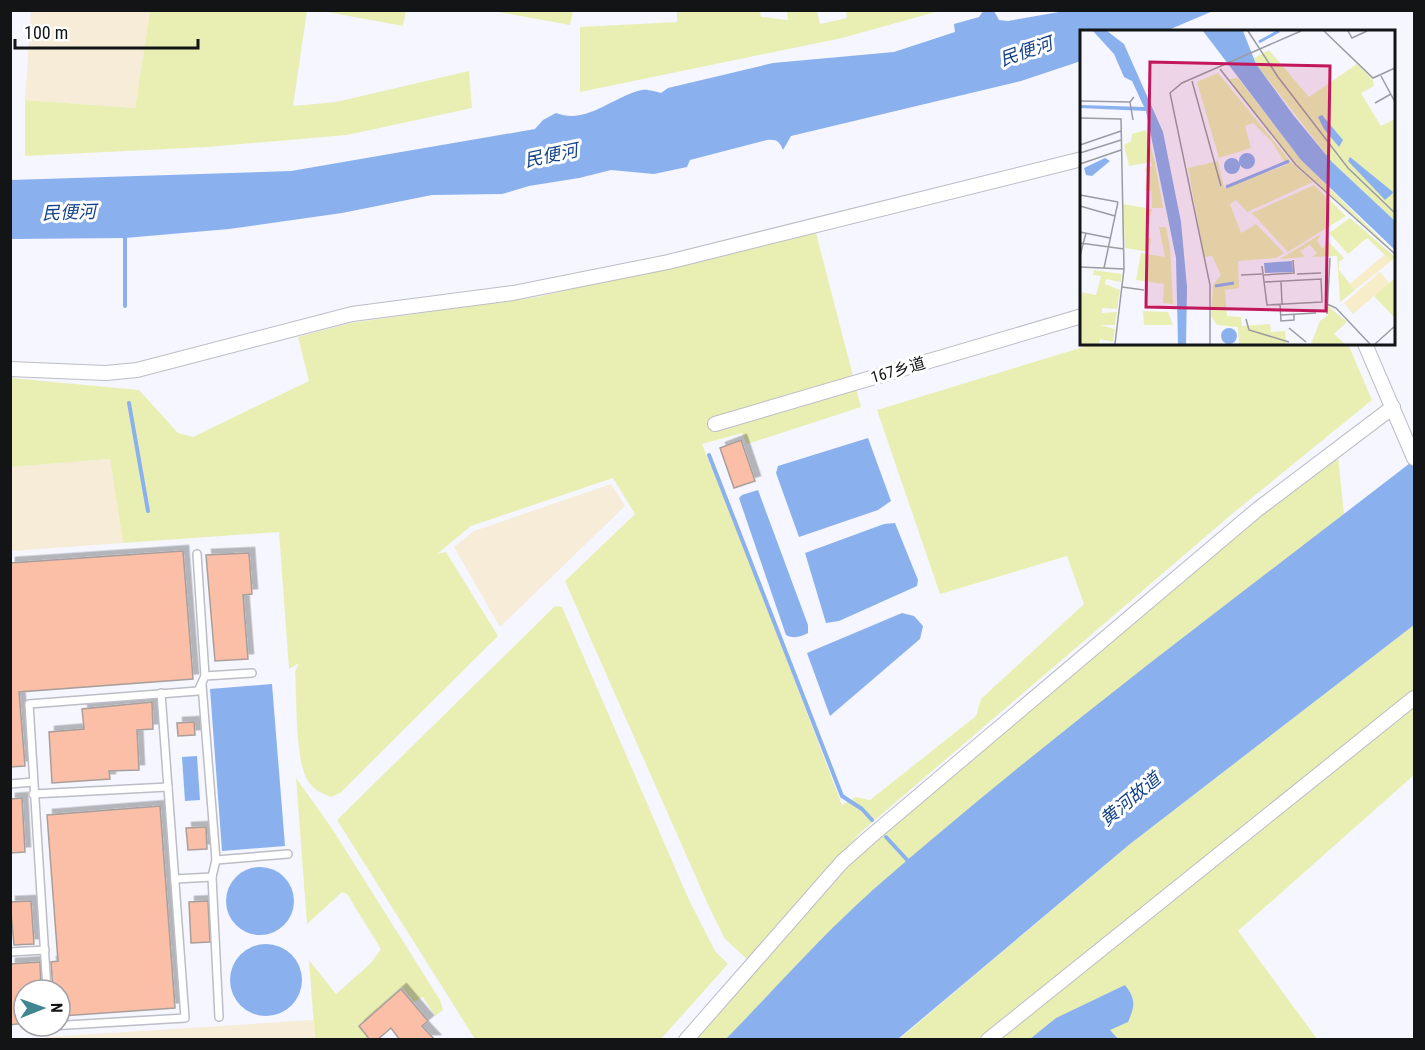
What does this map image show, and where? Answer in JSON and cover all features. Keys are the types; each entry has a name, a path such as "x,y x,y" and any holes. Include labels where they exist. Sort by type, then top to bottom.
{"street":[{"path":"10,369 106,373 137,370 352,314 513,293 668,262 1080,159"},
{"name":"167乡道","path":"714,424 1080,317"},
{"path":"1365,345 1414,458"},
{"path":"686,1040 843,861 1258,509 1393,407"},
{"path":"988,1040 1353,744 1414,698"}],"lane":[{"path":"197,554 216,860 212,878 219,1017"},
{"path":"203,679 252,673"},
{"path":"47,978 28,704 198,691 203,679"},
{"path":"72,1025 185,1018 161,693"},
{"path":"10,784 33,782"},
{"path":"33,794 168,787"},
{"path":"216,860 288,854"},
{"path":"175,879 212,878"},
{"path":"10,952 45,950"}],"shaded area":[{"path":"31,11 150,11 135,108 25,100"},
{"path":"110,459 123,543 11,551 11,467"},
{"path":"611,484 625,506 500,627 454,547 474,531"},
{"path":"313,1020 315,1039 46,1040 46,1038 72,1038 72,1035"}],"green space":[{"path":"322,10 406,11 403,26"},
{"path":"150,11 307,11 293,106 336,102 469,71 472,108 347,135 207,147 25,156 25,100 135,108"},
{"path":"493,11 573,11 570,25"},
{"path":"677,11 760,11 761,17 788,20 787,11 817,11 820,24 847,18 846,11 939,11 842,38 580,92 580,27 677,22"},
{"path":"816,233 861,407 747,444 742,433 702,444 737,528 842,805 856,797 870,800 976,716 981,699 1084,604 1067,556 940,594 877,410 1090,345 1348,345 1372,400 1232,514 861,832 747,959 725,939 710,909 565,581 635,514 613,478 471,526 437,554 446,552 498,636 340,793 331,797 310,784 301,760 297,729 295,672 299,663 289,669 279,532 123,543 110,459 11,467 11,378 139,390 178,433 193,437 309,381 298,337 350,323 537,297"},
{"path":"1338,456 1344,514 874,890 728,1039 695,1040 852,861 1247,526"},
{"path":"555,606 562,607 689,900 715,951 728,964 661,1039 475,1039 337,820"},
{"path":"1414,625 1414,775 1238,931 1317,1039 898,1040 1130,844"},
{"path":"296,778 331,827 440,1000 443,1010 435,1016 423,997 414,1002 402,987 359,1026 370,1039 315,1039 309,960 336,994 370,964 381,949 347,894 342,892 307,924"}],"water":[{"name":"民便河","path":"984,10 994,11 999,20 1008,21 1065,11 1213,11 1168,30 1080,30 1080,61 1021,81 791,136 783,150 778,142 767,140 690,160 687,167 654,174 611,170 529,186 502,194 432,195 342,213 229,229 125,238 11,239 11,180 291,171 535,129 543,120 556,113 567,116 589,113 642,90 661,93 668,88 773,63 894,52 955,32 954,24 979,17"},
{"path":"868,438 891,501 878,510 799,537 776,473 778,466"},
{"name":"黄河故道","path":"1414,460 1414,625 1130,844 898,1039 725,1040 836,924 940,832 1074,723"},
{"path":"758,490 808,625 808,633 800,636 786,635 739,498"},
{"path":"895,523 918,580 917,586 839,621 826,623 805,553 884,524"},
{"path":"902,613 914,616 923,626 920,639 830,716 807,653"},
{"path":"272,684 285,846 222,851 210,689"},
{"path":"197,756 200,800 185,801 182,757"},
{"path":"267,867 279,873 288,882 294,894 292,914 284,925 267,935 253,935 236,925 228,914 226,894 236,877 247,869"},
{"path":"266,944 286,950 296,960 302,980 296,1000 286,1010 266,1016 246,1010 236,1000 230,980 236,960 246,950"},
{"path":"1125,985 1133,999 1133,1007 1128,1022 1110,1030 1118,1039 1030,1039 1056,1018"}],"building":[{"path":"741,440 755,481 734,488 720,448"},
{"path":"183,551 193,679 19,692 25,766 10,767 10,563"},
{"path":"249,553 252,594 243,595 248,659 215,661 206,555"},
{"path":"152,702 153,729 137,730 139,770 109,771 110,779 52,783 49,732 84,729 82,709"},
{"path":"194,722 195,735 178,736 177,723"},
{"path":"22,798 25,852 10,853 10,799"},
{"path":"160,806 175,1008 72,1015 72,978 52,978 51,962 58,961 47,815"},
{"path":"206,827 207,849 188,850 186,828"},
{"path":"31,901 34,944 14,945 10,902"},
{"path":"208,901 210,942 191,943 189,902"},
{"path":"40,962 41,978 12,978 12,1025 10,1025 10,964"},
{"path":"401,989 428,1021 422,1026 435,1040 400,1040 391,1028 377,1040 370,1040 359,1026"}],"waterway":[{"path":"125,235 125,306"},
{"path":"129,403 148,511"},
{"path":"709,455 842,796 862,809 872,820"},
{"path":"886,837 910,863"}]}
